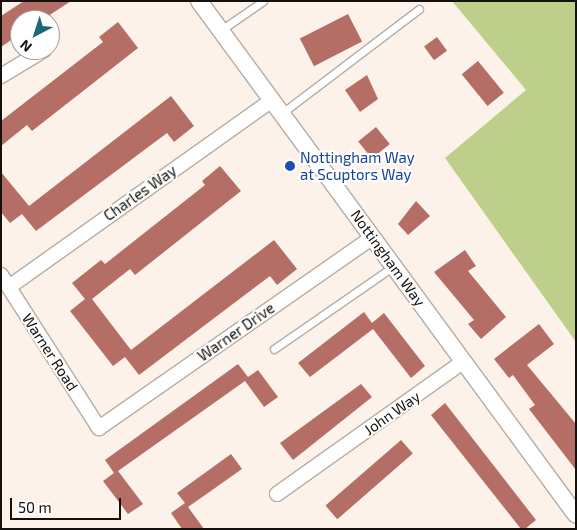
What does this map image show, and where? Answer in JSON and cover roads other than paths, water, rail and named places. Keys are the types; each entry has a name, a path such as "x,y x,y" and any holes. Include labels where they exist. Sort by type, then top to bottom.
{"street":[{"name":"Nottingham Way","path":"199,1 576,515"},
{"path":"1,76 27,60"},
{"name":"Charles Way","path":"5,281 277,106"},
{"name":"Warner Drive","path":"99,428 373,237"},
{"name":"Warner Road","path":"5,281 99,428"},
{"name":"John Way","path":"277,494 464,361"}],"lane":[{"path":"220,30 259,2"},
{"path":"277,106 420,9"},
{"path":"274,349 394,266"}],"place":[{"name":"Nottingham Way at Scuptors Way","path":"290,166"}]}
